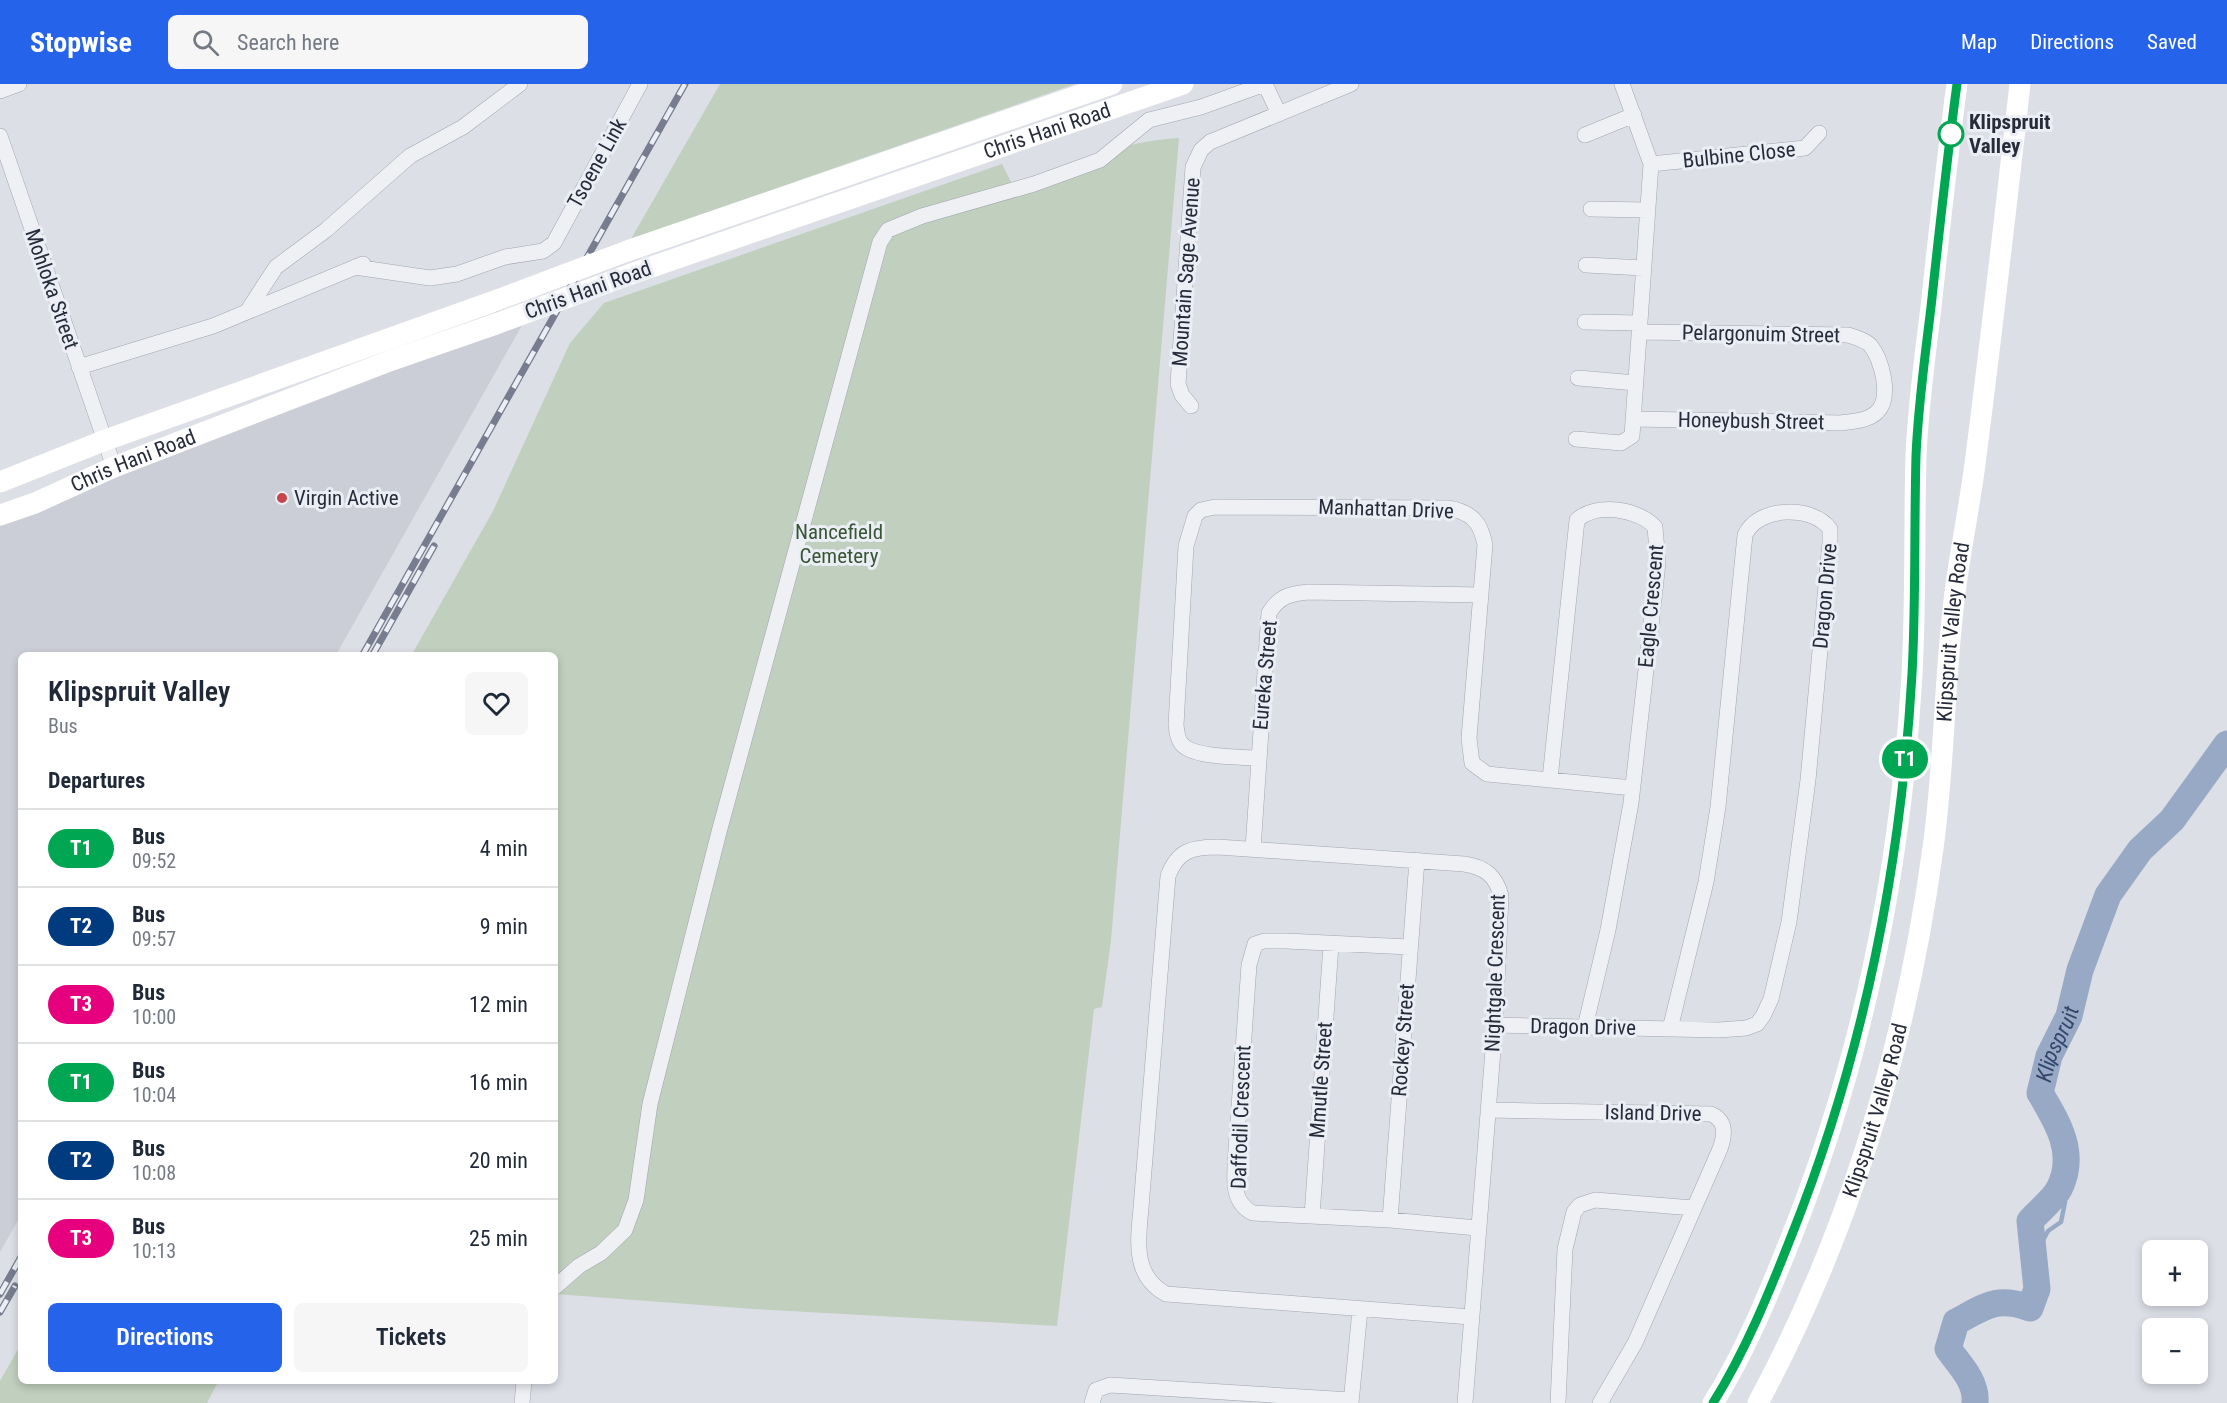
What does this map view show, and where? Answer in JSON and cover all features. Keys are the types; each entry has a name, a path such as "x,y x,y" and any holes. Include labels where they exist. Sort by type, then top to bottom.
{"main road":[{"name":"Chris Hani Road","path":"0,482 103,441 630,250 1112,84"},
{"name":"Chris Hani Road","path":"0,515 35,503 114,467 392,360 632,274 1183,84"},
{"name":"Klipspruit Valley Road","path":"1713,1403 1767,1298 1814,1180 1852,1054 1886,904 1895,848 1912,678 1916,596 1916,457 1920,402 1957,84"},
{"name":"Klipspruit Valley Road","path":"1758,1403 1815,1287 1852,1189 1899,1031 1915,959 1933,846 1953,609 1976,460 2020,84"}],"street":[{"path":"0,91 19,84"},
{"path":"79,367 170,341 213,326 248,310 276,267 326,230 410,156 462,127 520,84"},
{"name":"Tsoene Link","path":"248,310 362,265 430,278 457,274 505,257 543,251 554,243 640,84"},
{"path":"558,1284 579,1266 601,1253 625,1230 636,1200 650,1104 719,832 880,242 888,230 922,216 1034,184 1100,160 1149,120 1202,107 1265,84 1279,114"},
{"name":"Mountain Sage Avenue","path":"1191,406 1182,395 1178,384 1193,167 1201,150 1210,142 1351,84"},
{"path":"1576,440 1621,443 1628,441 1632,436 1652,164 1622,84"},
{"path":"1585,135 1634,114"},
{"name":"Bulbine Close","path":"1652,164 1805,147 1819,133"},
{"name":"Mohloka Street","path":"0,136 103,441 114,467"},
{"path":"1591,209 1648,210"},
{"path":"1586,265 1644,268"},
{"name":"Pelargonuim Street","path":"1585,321 1640,327 1848,335 1860,339 1869,344 1877,356 1884,393 1883,405 1868,418"},
{"path":"1578,378 1636,383"},
{"name":"Honeybush Street","path":"1634,419 1841,423 1868,418"},
{"name":"Manhattan Drive","path":"1258,758 1194,752 1182,745 1178,738 1176,725 1186,546 1191,523 1202,510 1215,507 1299,506 1463,511 1477,521 1482,530 1485,545 1469,738 1472,763 1487,774 1633,788"},
{"name":"Eagle Crescent","path":"1550,779 1577,520 1593,511 1638,513 1655,527 1658,562 1633,788 1608,930 1585,1027"},
{"name":"Dragon Drive","path":"1495,1025 1670,1029 1719,1030 1746,1028 1757,1024 1771,999 1789,922 1805,804 1829,566 1830,529 1820,518 1803,513 1768,515 1753,522 1745,535 1718,807 1707,882 1670,1029"},
{"name":"Eureka Street","path":"1253,849 1269,613 1276,601 1287,595 1308,592 1480,595"},
{"name":"Nightgale Crescent","path":"1195,847 1253,849 1476,866 1485,870 1498,884 1502,896 1495,1025 1471,1317 1166,1294 1152,1287 1140,1264 1142,1195 1168,876 1177,858 1195,847"},
{"name":"Rockey Street","path":"1390,1220 1417,860"},
{"name":"Daffodil Crescent","path":"1409,947 1331,945 1286,941 1264,941 1255,944 1251,951 1247,992 1235,1179 1238,1200 1243,1208 1253,1213 1390,1220 1478,1228"},
{"name":"Mmutle Street","path":"1312,1216 1331,945"},
{"name":"Island Drive","path":"1488,1110 1711,1114 1719,1118 1725,1136 1635,1343 1600,1403"},
{"path":"1558,1403 1565,1249 1574,1212 1580,1205 1595,1200 1693,1208"},
{"path":"1092,1403 1096,1390 1110,1385 1351,1402 1360,1310"},
{"path":"1465,1403 1471,1317"},
{"path":"522,1403 524,1384"}],"shaded area":[{"path":"525,320 338,652 18,652 18,1220 0,1252 0,517"}],"green space":[{"path":"720,84 1075,84 631,239"},
{"name":"Nancefield Cemetery","path":"1179,138 1111,940 1102,1007 1094,1009 1057,1326 754,1309 558,1294 558,652 413,652 493,511 570,343 604,303 1002,164 1012,184 1115,149"},
{"path":"18,1349 18,1384 217,1384 207,1403 0,1403 0,1381"}],"waterway":[{"name":"Klipspruit","path":"1975,1403 1970,1381 1948,1349 1956,1322 1992,1304 2018,1304 2030,1308 2037,1289 2030,1221 2059,1189 2066,1163 2066,1151 2059,1127 2040,1093 2049,1056 2069,1016 2080,970 2108,895 2140,850 2172,820 2227,744"},
{"path":"2033,1259 2048,1231 2061,1222 2065,1202 2060,1184"}],"railway":[{"path":"364,652 685,84"},
{"path":"374,652 434,546"},
{"path":"0,1294 18,1262"},
{"path":"0,1312 15,1286"}],"bus line":[{"name":"T1","path":"1713,1403 1767,1298 1814,1180 1834,1120 1875,961 1894,859 1912,678 1916,596 1916,457 1920,402 1957,84"}],"place":[{"name":"Klipspruit Valley","path":"1951,134"},
{"name":"Virgin Active","path":"282,498"}]}
